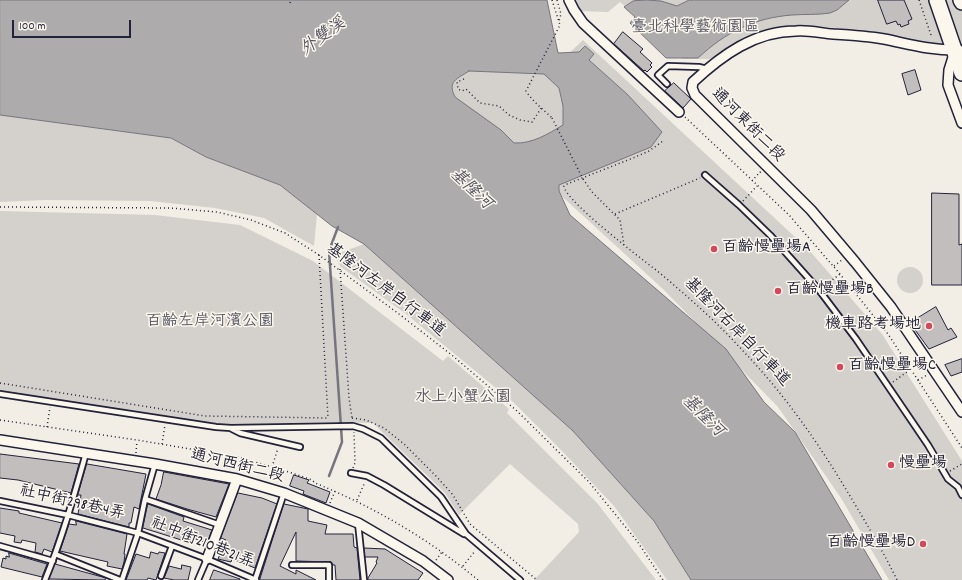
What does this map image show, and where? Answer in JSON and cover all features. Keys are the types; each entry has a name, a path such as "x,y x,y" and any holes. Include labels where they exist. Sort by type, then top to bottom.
{"main road":[{"path":"937,0 958,50 962,73"}],"street":[{"path":"569,0 583,23 679,112"},
{"name":"通河東街二段","path":"958,50 932,50 882,39 797,31 774,33 751,40 719,59 693,82 692,88 695,95 810,210 891,307 962,412"},
{"path":"958,50 950,70 948,85 962,123"},
{"name":"通河西街二段","path":"0,440 156,464 237,479 284,493 358,523 423,561 448,580"},
{"path":"207,558 237,479"}],"lane":[{"path":"667,84 658,75 668,66 699,67 707,69"},
{"path":"705,175 770,235 819,290 888,385 928,445 948,479 958,487 962,495"},
{"path":"0,394 231,428 353,426 381,438 441,497 466,534"},
{"path":"231,428 240,433 300,447"},
{"path":"45,580 53,561 68,515 86,453"},
{"path":"55,554 121,580 138,533 145,499 156,464"},
{"path":"350,472 367,476 384,485 466,534 520,580"},
{"path":"256,580 284,493"},
{"path":"145,499 220,525"},
{"name":"社中街298巷4弄","path":"0,501 68,515 138,533"},
{"path":"358,523 364,580"},
{"name":"社中街210巷21弄","path":"138,533 207,558 256,580"},
{"path":"0,546 53,561"},
{"path":"161,576 172,546"},
{"path":"198,580 207,558"},
{"path":"292,565 329,565 329,580"}],"path":[{"path":"552,0 560,25 526,91 531,100 542,107 552,118 583,180 592,192 620,220 624,245"},
{"path":"556,0 562,14 559,21"},
{"path":"919,0 931,35"},
{"path":"464,79 457,82 456,87 458,89 462,91 466,89 480,103 499,106 509,115 520,120 532,122 542,107"},
{"path":"679,112 789,215 840,274 888,334 962,448"},
{"name":"基隆河右岸自行車道","path":"663,141 649,151 573,181 564,186 564,190 577,205 676,287 744,352 776,387 797,413 824,452 868,526 897,580"},
{"path":"752,181 760,172 768,180 774,174"},
{"path":"615,214 705,175"},
{"path":"739,205 757,186"},
{"name":"基隆河左岸自行車道","path":"0,207 154,208 217,212 251,220 285,233 340,269 453,356 517,411 589,482 637,541 664,580"},
{"path":"0,383 205,416 328,418 319,255"},
{"path":"340,269 349,398 352,418 366,420 384,428 404,444 453,495 470,524 537,580"},
{"path":"819,290 840,274"},
{"path":"888,385 912,369"},
{"path":"47,427 50,402"},
{"path":"162,444 165,419"},
{"path":"0,420 238,457 312,480 315,483 357,501 384,515 436,547 478,580"},
{"path":"350,472 355,463 353,426"},
{"path":"272,467 279,442"},
{"path":"945,474 962,464"},
{"path":"357,501 367,476"},
{"path":"330,503 335,491"},
{"path":"462,567 479,546"}],"green space":[{"name":"臺北科學藝術園區","path":"574,0 962,0 962,44 940,46 877,32 795,26 772,28 748,36 710,59 683,59 620,2 608,12 578,11"},
{"path":"583,40 809,250 882,334 962,461 962,580 889,580 841,498 778,407 664,290 446,90 456,77 471,66 561,61"},
{"path":"0,115 171,138 206,157 280,185 317,214 314,246 264,218 215,208 150,201 45,200 0,202"},
{"name":"百齡左岸河濱公園","path":"0,211 155,215 240,225 313,261 443,361 448,356 509,409 507,413 598,504 656,580 534,580 579,532 578,524 510,464 459,515 445,493 373,423 324,422 215,425 0,394"},
{"path":"364,244 573,431 654,521 691,580 667,580 614,506 513,402 406,314 341,267 337,260 342,252"},
{"path":"910,267 919,271 923,280 919,289 910,293 901,289 897,280 901,271"}],"water":[{"path":"0,0 547,0 558,53 579,52 585,46 594,54 589,60 628,95 662,132 651,147 559,185 559,191 570,215 726,349 764,402 795,432 882,580 691,580 654,521 573,431 364,244 332,226 280,185 206,157 171,138 0,115","holes":["469,71 544,74 559,88 563,106 563,125 540,138 521,143 514,143 501,130 455,97 452,87 454,81"]},
{"path":"689,0 849,0 837,10 830,13 792,15 765,19 753,23 719,41 698,58 666,58 630,23 635,17 624,7 633,1 661,1 677,6"}],"building":[{"path":"878,0 904,0 912,19 908,21 909,24 901,27 896,21 887,24"},
{"path":"623,32 643,49 640,52 652,63 650,65 652,67 647,72 614,44"},
{"path":"915,70 921,90 908,95 902,74"},
{"path":"674,83 691,99 683,108 665,91"},
{"path":"932,193 959,194 959,245 962,244 962,285 932,285"},
{"name":"機車路考場地","path":"936,307 948,330 951,328 957,337 929,349 910,323"},
{"path":"962,359 962,372 951,376 945,365"},
{"path":"0,454 79,464 71,493 18,480 0,478"},
{"path":"87,464 146,474 139,509 134,507 129,527 78,514 81,495 78,495"},
{"path":"164,472 229,484 216,517 156,499"},
{"path":"294,475 309,480 307,483 330,492 326,503 303,494 304,491 290,486"},
{"path":"238,493 262,498 277,504 255,568 232,559 231,562 218,559 226,540 221,538"},
{"path":"148,504 184,517 183,521 212,530 207,543 193,538 191,543 143,528"},
{"path":"284,504 308,509 308,521 327,525 325,534 353,534 354,547 357,548 360,580 336,580 335,565 331,562 296,561 296,532 280,566 296,574 296,570 316,580 260,580"},
{"path":"0,508 19,511 19,513 62,523 52,552 44,549 42,554 35,552 36,543 22,540 21,543 14,542 15,536 0,533"},
{"path":"76,521 127,534 122,569 107,566 108,562 60,551 69,524 76,525"},
{"path":"364,548 385,549 423,573 418,580 368,580 377,563 378,557 365,557"},
{"path":"151,552 158,554 159,552 165,553 156,580 148,578 147,580 126,580 136,554 149,558"},
{"path":"9,553 47,564 42,577 1,567 3,558 6,559 6,556 9,557"},
{"path":"55,564 106,578 105,580 49,579"},
{"path":"182,565 191,567 188,580 164,578 169,566 181,569"},
{"path":"214,570 240,579 240,580 210,580"}],"waterway":[{"path":"329,476 342,442 329,251 338,227"}],"place":[{"name":"百齡慢壘場A","path":"714,249"},
{"name":"百齡慢壘場B","path":"778,291"},
{"name":"機車路考場地","path":"929,326"},
{"name":"百齡慢壘場C","path":"840,367"},
{"name":"慢壘場","path":"891,465"},
{"name":"百齡慢壘場D","path":"923,544"}],"water label":[{"name":"外雙溪","path":"324,38"},
{"name":"基隆河","path":"470,190"},
{"name":"基隆河","path":"702,417"}],"park label":[{"name":"水上小蟹公園","path":"463,399"}]}
